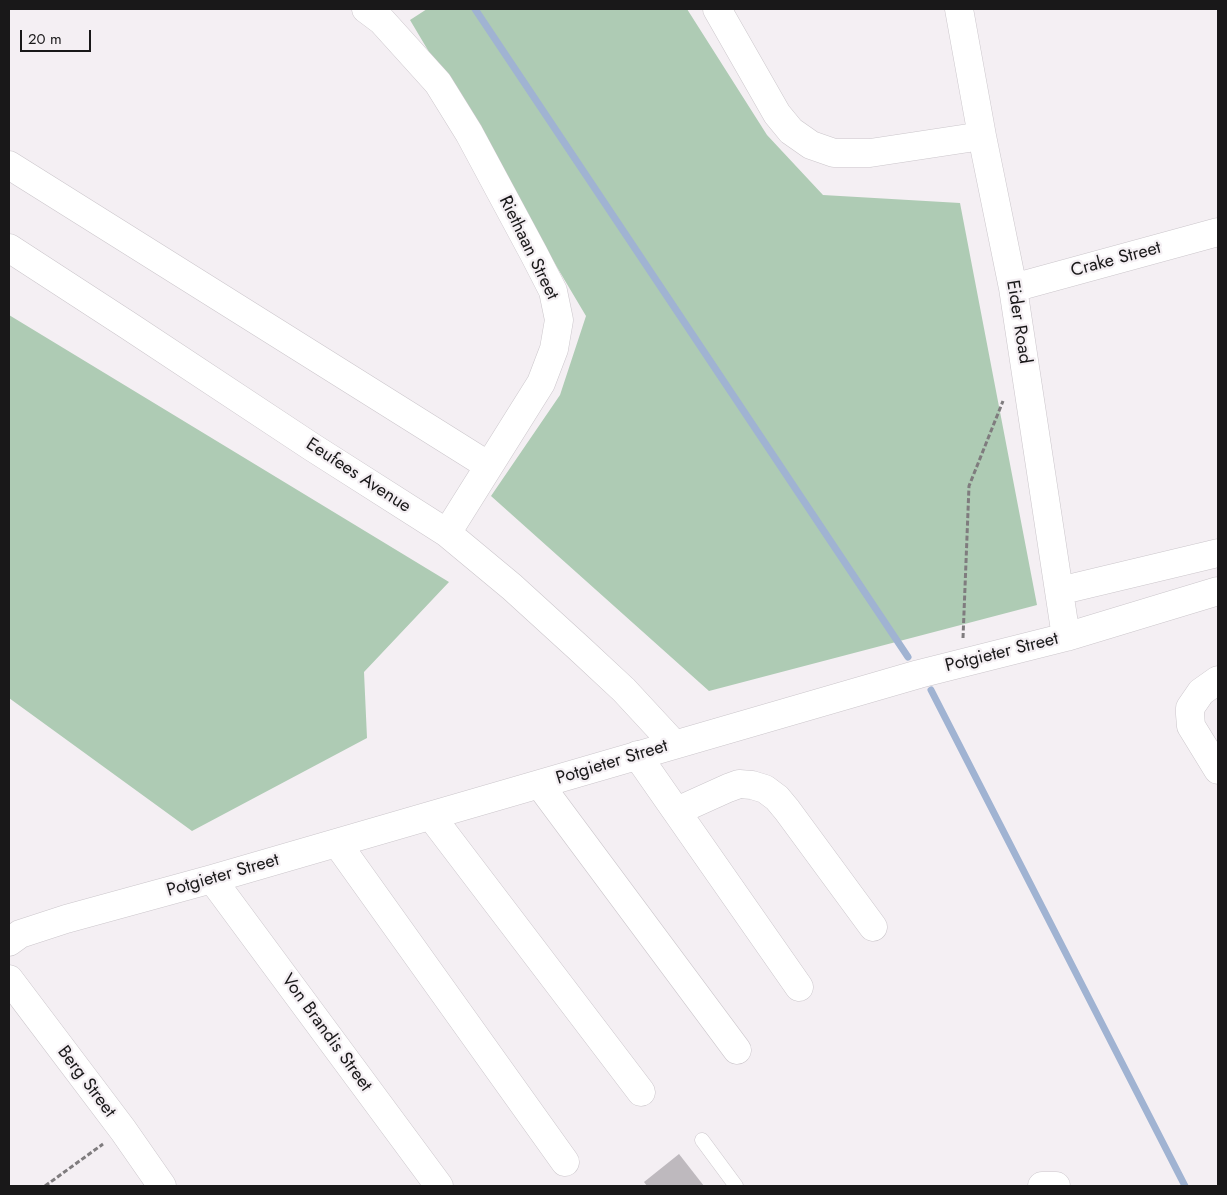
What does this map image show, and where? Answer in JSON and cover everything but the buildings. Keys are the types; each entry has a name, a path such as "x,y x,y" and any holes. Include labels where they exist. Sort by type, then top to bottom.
{"street":[{"name":"Riethaan Street","path":"366,9 382,21 438,84 469,133 553,291 559,320 554,349 541,383 447,533"},
{"path":"717,9 778,114 791,131 811,145 834,153 870,153 982,136"},
{"name":"Eider Road","path":"958,9 1013,288 1066,637"},
{"path":"9,165 488,466"},
{"name":"Crake Street","path":"1013,288 1218,232"},
{"name":"Eeufees Avenue","path":"9,248 312,447 447,533 512,587 580,649 624,690 674,744"},
{"path":"1059,591 1218,554"},
{"name":"Potgieter Street","path":"9,942 20,934 66,919 540,785 674,744 919,674 1066,637 1218,591"},
{"path":"1218,680 1201,692 1190,708 1191,726 1218,770"},
{"path":"637,755 799,987"},
{"path":"677,811 740,784 765,789 777,798 787,810 873,927"},
{"path":"540,785 737,1050"},
{"path":"431,816 641,1092"},
{"path":"337,843 565,1162"},
{"name":"Von Brandis Street","path":"212,879 439,1186"},
{"name":"Berg Street","path":"9,980 123,1130 156,1184"},
{"path":"1042,1186 1056,1186"}],"lane":[{"path":"702,1140 736,1186"}],"path":[{"path":"962,664 969,486 1005,397"},
{"path":"45,1186 123,1130"}],"green space":[{"path":"427,9 687,9 767,135 823,195 960,203 1037,605 709,691 491,496 560,395 586,316 410,20"},
{"path":"9,315 449,582 364,672 367,738 192,831 9,698"}],"waterway":[{"path":"475,9 908,657"},
{"path":"931,690 1185,1186"}]}
